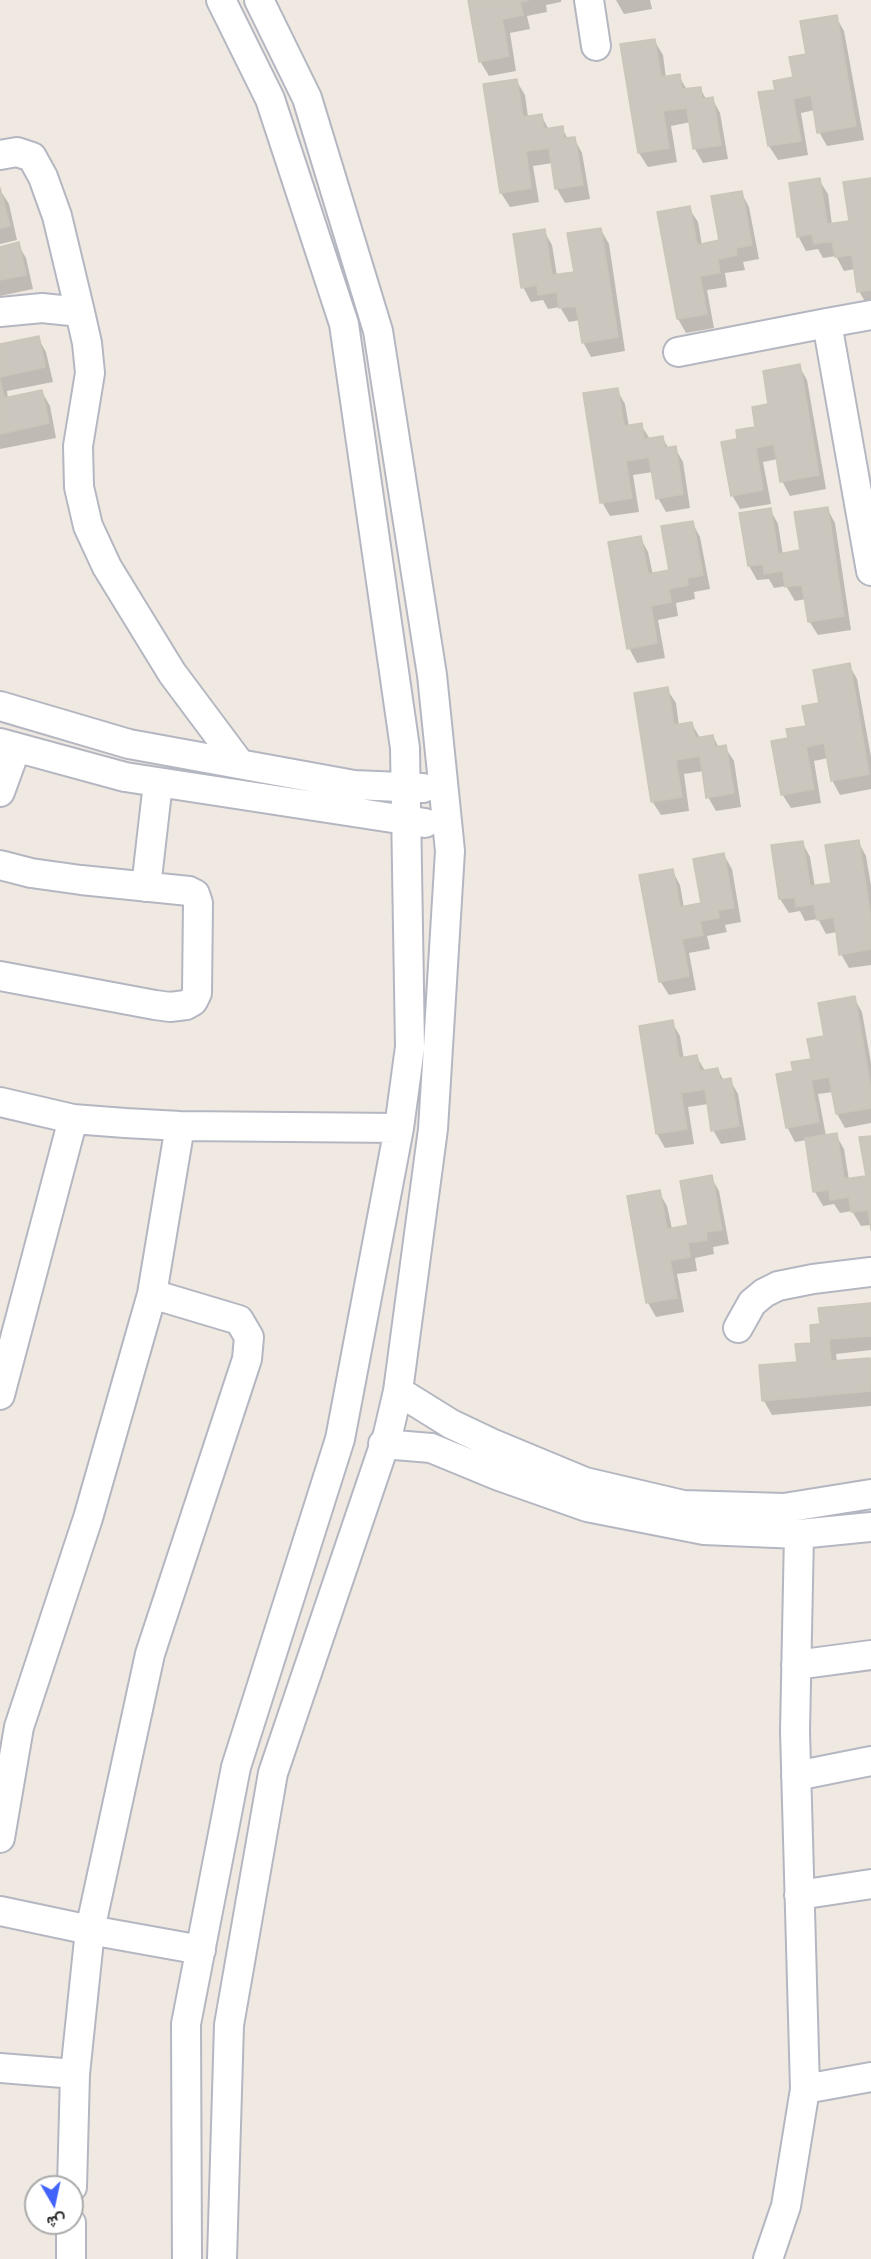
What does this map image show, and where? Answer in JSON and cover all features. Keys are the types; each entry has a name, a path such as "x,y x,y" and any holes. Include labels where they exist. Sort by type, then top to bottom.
{"street":[{"path":"187,2259 186,2024 236,1767 340,1439 399,1128 410,1047 405,748 344,324 270,99 222,0"},
{"path":"222,2259 229,2025 273,1773 383,1444 398,1391 433,1129 450,851 432,675 378,331 307,98 259,0"},
{"path":"589,0 596,46"},
{"path":"0,154 18,152 32,157 43,177 57,216 80,312 87,343 90,373 78,446 79,487 88,526 108,567 172,673 240,764"},
{"path":"0,312 42,308 80,312"},
{"path":"678,352 871,315"},
{"path":"827,323 871,571"},
{"path":"0,706 129,744 354,784 405,789 443,787"},
{"path":"0,792 8,746 125,777 158,783 406,821 447,825"},
{"path":"146,887 158,783"},
{"path":"0,865 51,876 189,891 197,897 197,993 193,1001 186,1005 170,1007 0,976"},
{"path":"0,1102 73,1119 180,1126 399,1128"},
{"path":"0,1395 73,1119"},
{"path":"0,1838 19,1727 88,1518 152,1294 180,1126"},
{"path":"738,1328 752,1303 778,1286 871,1272"},
{"path":"72,2175 75,2074 90,1930 150,1654 247,1359 249,1337 239,1320 152,1294"},
{"path":"398,1391 471,1434 585,1482 684,1504 784,1508 871,1494"},
{"path":"383,1444 431,1448 578,1504 631,1517 704,1530 799,1534 871,1527"},
{"path":"768,2259 786,2206 805,2089 796,1776 799,1534"},
{"path":"796,1665 871,1655"},
{"path":"796,1776 871,1761"},
{"path":"799,1896 871,1884"},
{"path":"0,1911 201,1950"},
{"path":"0,2068 75,2074"},
{"path":"805,2089 871,2077"},
{"path":"71,2235 71,2259"}],"building":[{"path":"468,0 529,0 520,2 523,15 502,19 509,56 479,62"},
{"path":"837,15 856,126 817,133 811,95 793,99 801,141 768,146 758,92 775,90 773,81 793,77 789,57 806,54 800,21"},
{"path":"655,39 661,77 680,74 682,89 701,87 702,99 713,97 721,145 693,149 687,108 663,111 669,148 638,153 620,44"},
{"path":"517,79 523,117 542,114 544,129 563,126 564,138 575,137 583,185 555,189 549,148 526,151 531,188 500,193 483,84"},
{"path":"820,178 827,224 849,221 843,182 871,178 871,290 857,292 852,255 835,257 832,241 814,244 812,234 797,237 789,183"},
{"path":"0,188 10,226 0,228"},
{"path":"742,191 752,245 736,248 737,255 718,259 720,273 700,276 707,314 677,319 657,212 690,206 697,245 719,240 711,196"},
{"path":"601,228 618,337 582,343 576,306 559,308 557,292 538,295 537,285 521,288 513,234 545,229 552,275 574,272 567,233"},
{"path":"19,242 26,275 0,280 0,247"},
{"path":"39,336 45,367 0,377 0,344"},
{"path":"800,364 819,475 780,482 774,444 756,448 763,490 731,496 721,442 737,439 736,430 755,427 752,407 768,404 763,371"},
{"path":"0,379 4,398 42,390 49,423 0,434"},
{"path":"618,388 624,426 642,423 644,439 663,436 665,448 676,446 683,494 656,499 649,457 626,461 632,498 600,503 583,393"},
{"path":"828,507 844,616 808,622 802,585 785,587 783,571 764,574 763,564 748,566 739,513 771,508 778,554 800,550 794,512"},
{"path":"693,521 703,575 687,578 688,585 669,589 671,602 651,606 657,643 627,649 608,542 641,536 648,574 669,570 661,526"},
{"path":"850,663 869,774 831,781 824,743 806,747 814,789 781,795 771,741 788,738 786,729 806,726 802,706 819,703 813,670"},
{"path":"668,687 674,725 692,722 695,738 713,735 715,747 726,745 734,793 706,798 700,756 676,760 682,797 651,802 634,693"},
{"path":"859,840 871,919 871,949 839,955 834,917 817,920 814,904 796,907 795,897 779,899 771,845 803,841 810,886 831,883 825,845"},
{"path":"724,853 734,908 718,910 719,918 700,921 703,935 682,939 689,976 659,982 639,875 673,869 680,907 701,903 693,859"},
{"path":"855,996 871,1089 871,1108 836,1114 829,1077 811,1080 819,1122 786,1128 776,1074 793,1071 791,1062 811,1059 807,1039 824,1036 818,1003"},
{"path":"673,1020 679,1058 697,1055 700,1071 718,1068 720,1080 731,1078 739,1126 711,1131 705,1089 681,1093 687,1129 656,1134 639,1026"},
{"path":"837,1133 844,1179 866,1176 859,1137 871,1136 871,1230 868,1210 851,1212 849,1197 830,1200 829,1190 813,1192 805,1138"},
{"path":"712,1175 722,1230 706,1232 707,1240 688,1243 690,1257 670,1260 677,1298 646,1303 627,1196 660,1190 667,1229 688,1225 680,1181"},
{"path":"871,1303 871,1336 829,1339 831,1361 870,1358 871,1391 762,1401 759,1365 797,1362 795,1344 811,1343 810,1325 820,1324 818,1308"}]}
